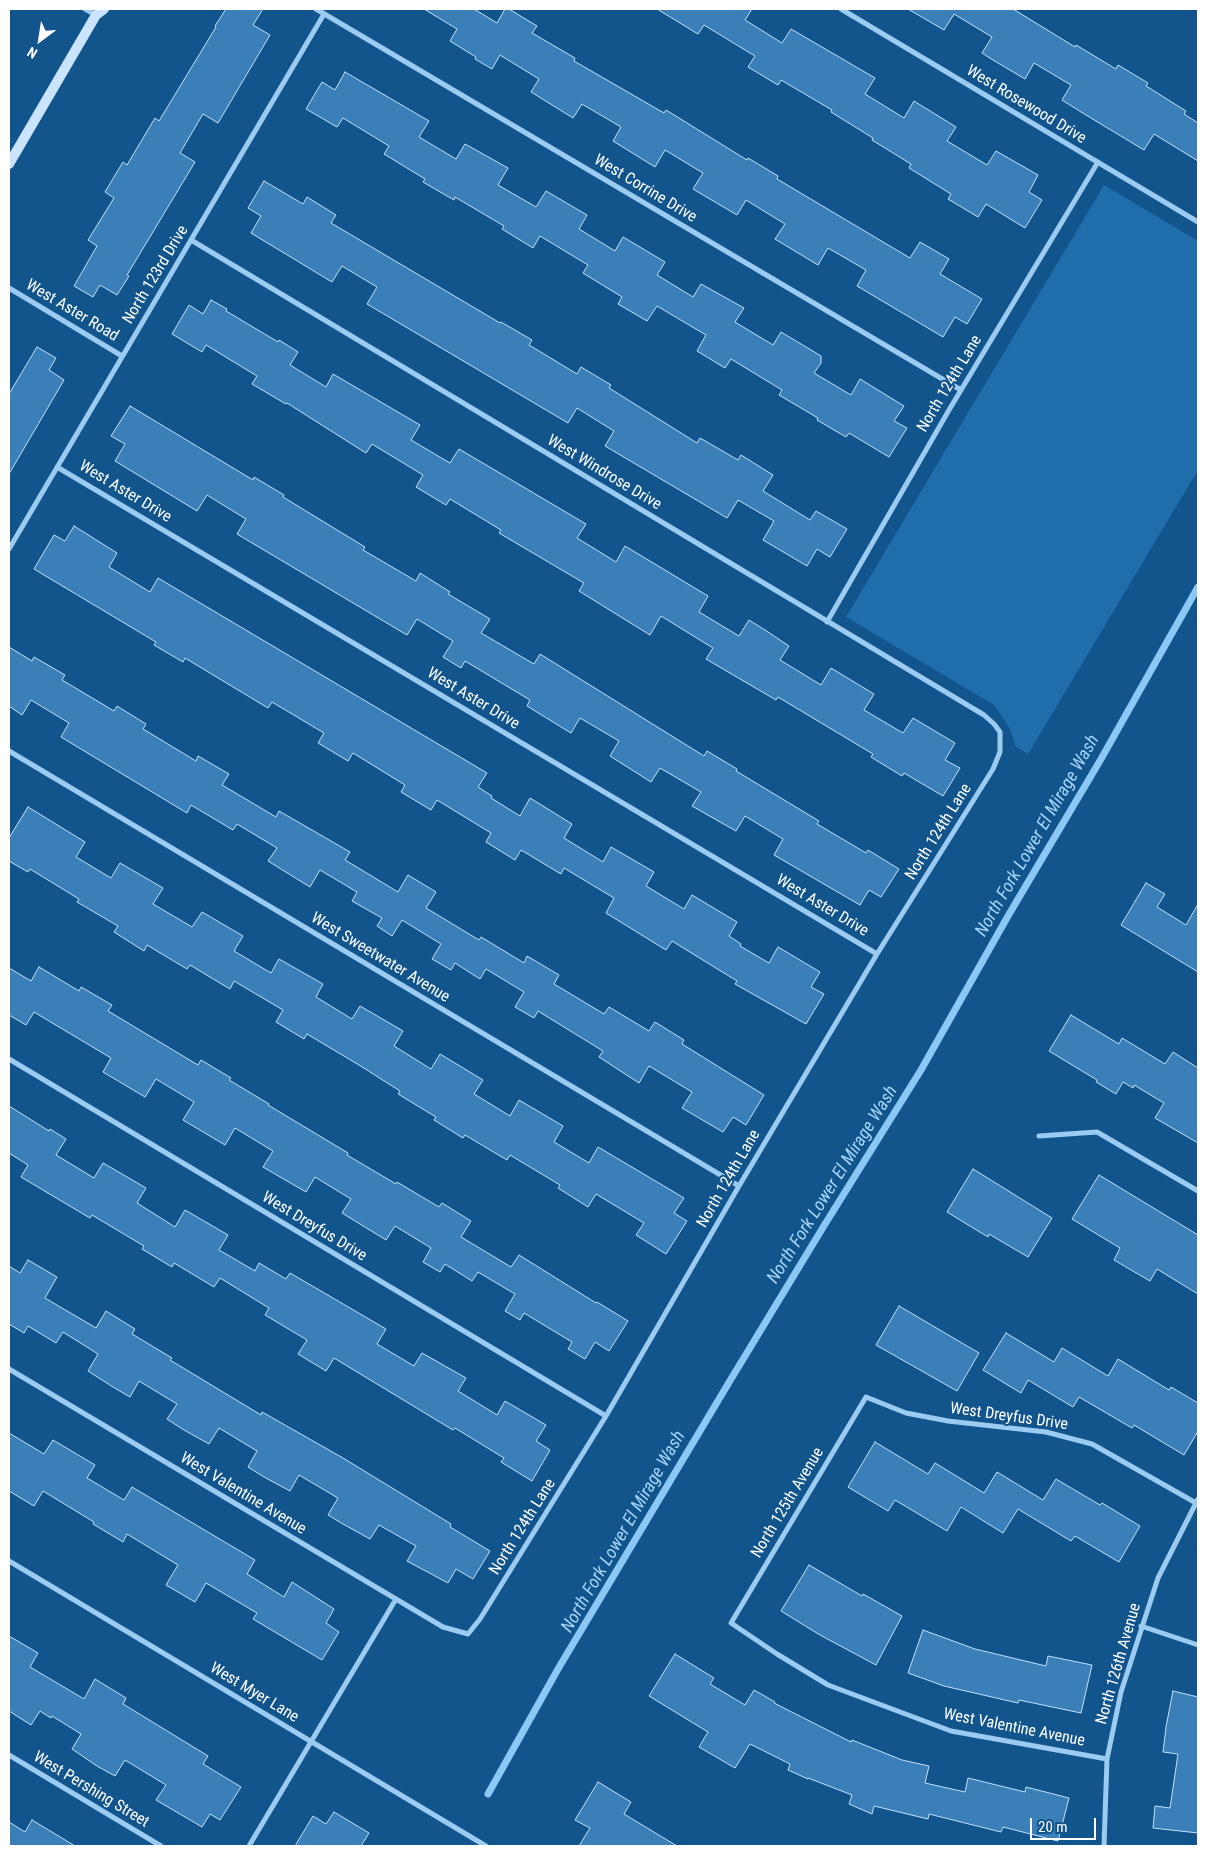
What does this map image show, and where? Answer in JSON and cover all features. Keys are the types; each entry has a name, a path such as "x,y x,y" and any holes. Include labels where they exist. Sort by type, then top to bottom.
{"main road":[{"path":"9,164 99,11"}],"street":[{"path":"85,9 99,11"},
{"name":"West Corrine Drive","path":"316,9 961,390"},
{"name":"West Rosewood Drive","path":"840,9 1198,222"},
{"name":"North 123rd Drive","path":"9,549 324,14"},
{"name":"North 124th Lane","path":"827,622 961,390 1098,162"},
{"name":"West Windrose Drive","path":"191,240 984,715 1000,732"},
{"name":"West Aster Road","path":"9,288 122,356"},
{"name":"West Aster Drive","path":"57,467 877,954"},
{"name":"North 124th Lane","path":"468,1634 480,1619 606,1416 739,1186 877,954 993,769 1000,752 1000,732"},
{"name":"West Sweetwater Avenue","path":"9,751 739,1186"},
{"name":"West Dreyfus Drive","path":"9,1059 606,1416"},
{"path":"1039,1136 1097,1132 1198,1191"},
{"name":"West Valentine Avenue","path":"9,1369 443,1627 468,1634"},
{"name":"West Dreyfus Drive","path":"866,1397 906,1413 948,1421 1046,1432 1092,1444 1197,1501"},
{"name":"North 125th Avenue","path":"731,1623 866,1397"},
{"name":"North 126th Avenue","path":"1104,1846 1107,1759 1121,1692 1158,1578 1197,1501"},
{"name":"West Myer Lane","path":"9,1561 486,1846"},
{"path":"249,1846 396,1599"},
{"name":"West Valentine Avenue","path":"731,1623 828,1685 951,1732 1107,1759"},
{"path":"1141,1626 1198,1645"},
{"name":"West Pershing Street","path":"9,1756 161,1846"}],"shaded area":[{"path":"1104,185 1198,241 1198,470 1028,754 1016,747 1009,727 994,705 846,617"}],"building":[{"path":"226,9 263,9 253,25 270,35 218,123 203,114 180,153 195,162 117,295 100,285 93,297 74,286 97,246 88,240 114,198 105,192 123,162 127,165 155,118 159,121"},
{"path":"424,9 474,9 497,23 505,9 509,9 537,26 532,33 575,58 574,61 664,113 666,110 747,160 748,158 778,176 777,179 910,258 920,242 949,259 940,274 982,299 967,324 955,317 943,337 857,286 866,270 828,248 818,265 775,239 785,224 746,200 737,215 693,189 703,173 665,150 655,167 613,141 621,127 582,104 573,118 531,92 539,79 500,55 492,69 475,59 476,57 450,41 457,29"},
{"path":"657,9 752,9 745,20 782,43 791,29 875,78 865,94 904,118 914,101 956,127 947,141 987,165 996,151 1038,175 1029,192 1042,200 1025,228 986,204 978,217 948,199 951,194 909,168 911,164 831,112 832,110 781,80 778,85 748,67 755,56 704,25 698,34"},
{"path":"908,9 1013,9 1075,47 1076,45 1116,69 1118,65 1148,83 1146,86 1186,111 1184,114 1198,123 1198,161 1154,134 1144,150 1062,100 1071,85 1034,63 1025,79 993,60 982,53 992,37 954,14 944,30"},
{"path":"345,72 429,121 419,137 456,159 465,144 508,168 498,185 536,207 546,191 587,215 579,229 615,251 623,237 665,262 657,275 693,297 701,284 744,308 735,322 773,345 781,332 821,356 821,363 814,373 851,395 860,379 904,406 894,421 907,428 889,457 849,433 846,437 817,420 818,418 779,395 782,390 731,359 725,368 697,351 706,335 657,306 647,321 618,304 622,297 583,273 588,265 540,236 533,248 502,229 504,226 455,197 454,200 423,182 425,179 384,154 389,146 343,118 337,127 306,109 322,82 335,90"},
{"path":"264,181 303,204 307,197 336,215 331,223 532,340 529,345 577,374 581,367 611,385 609,388 697,443 700,438 738,460 741,455 773,475 763,491 810,520 816,511 847,529 830,557 817,549 807,566 763,540 774,521 738,500 727,518 605,446 614,431 577,408 568,423 367,304 377,287 342,266 332,282 251,233 261,216 248,208"},
{"path":"211,300 227,309 226,311 298,352 290,365 326,387 333,374 420,425 411,440 450,463 459,449 586,524 577,538 616,562 625,546 708,596 699,612 739,636 749,620 765,630 789,646 780,660 821,685 831,668 874,694 864,710 903,733 913,718 955,743 945,760 960,768 943,796 904,773 902,776 871,757 873,754 778,697 776,700 706,659 713,648 661,616 650,635 579,591 584,583 499,533 501,530 450,499 446,505 416,487 423,475 372,444 366,453 287,403 252,384 257,376 206,345 202,352 172,334 189,305 203,314"},
{"path":"37,347 56,358 49,370 64,380 9,474 9,394"},
{"path":"130,406 253,480 254,477 284,495 283,497 365,547 363,550 416,581 420,573 450,592 448,594 490,619 481,633 534,664 540,654 704,756 707,751 737,769 736,771 819,821 817,824 866,853 868,850 899,869 881,897 869,890 860,905 774,855 783,839 745,816 736,831 692,806 701,792 660,768 651,782 610,756 619,741 580,718 571,733 527,706 530,700 465,661 461,668 443,657 453,641 417,619 407,635 237,534 246,519 207,495 197,511 115,461 125,444 111,436"},
{"path":"74,526 117,553 109,567 150,592 158,578 487,773 478,787 492,796 491,798 520,816 530,798 572,824 564,838 603,862 611,847 654,872 646,886 684,909 692,895 737,922 729,936 741,944 740,946 769,963 778,947 820,972 811,987 824,994 806,1024 735,984 737,981 672,941 666,950 606,913 614,898 564,868 561,874 521,850 515,860 486,842 491,833 437,800 431,810 401,792 405,785 353,753 348,761 318,743 324,733 272,702 268,708 185,658 183,662 154,645 156,642 34,569 54,535 65,541"},
{"path":"9,647 32,661 34,657 65,675 62,680 114,711 117,706 146,724 143,729 196,761 198,756 229,774 222,785 276,817 279,811 350,852 345,860 398,892 408,875 436,892 426,908 479,940 481,937 524,963 527,956 559,975 554,984 604,1014 609,1007 649,1031 655,1022 684,1040 682,1044 764,1095 746,1125 733,1117 723,1132 682,1108 692,1092 649,1066 639,1083 599,1057 603,1051 538,1011 534,1018 515,1007 524,992 486,969 480,979 455,963 451,970 432,959 441,944 402,920 392,936 377,926 382,918 352,901 357,892 320,870 310,887 268,861 277,848 237,824 233,830 191,805 187,813 61,737 69,723 31,700 22,715 9,706"},
{"path":"28,807 85,842 76,857 111,878 120,863 163,888 153,904 192,927 202,912 243,936 234,951 271,973 279,959 323,984 316,997 352,1019 360,1006 403,1031 394,1046 431,1069 440,1054 483,1080 474,1094 510,1116 519,1100 563,1126 554,1142 589,1163 598,1147 684,1198 674,1213 687,1221 666,1254 636,1235 644,1223 596,1194 588,1207 558,1188 560,1185 510,1155 507,1160 465,1135 463,1138 434,1120 436,1117 398,1094 400,1091 359,1065 307,1034 304,1039 276,1022 283,1010 234,981 230,989 190,965 187,969 147,945 144,951 114,932 118,926 77,902 79,899 30,869 28,872 9,861 9,838"},
{"path":"1146,883 1165,894 1157,907 1186,925 1198,904 1198,972 1121,925"},
{"path":"39,967 79,991 81,987 112,1005 108,1011 198,1065 201,1060 231,1078 229,1080 396,1184 397,1182 439,1207 442,1203 471,1221 461,1237 511,1267 519,1255 628,1321 609,1351 595,1342 585,1359 568,1349 572,1342 524,1313 520,1320 505,1311 515,1294 478,1272 472,1281 445,1264 440,1272 423,1262 431,1248 395,1226 386,1240 342,1213 351,1199 315,1177 306,1192 263,1167 273,1151 235,1128 225,1145 183,1120 194,1102 156,1079 145,1097 103,1072 111,1058 34,1012 26,1025 9,1015 9,968 31,981"},
{"path":"1071,1015 1119,1044 1122,1038 1165,1064 1173,1052 1198,1068 1198,1143 1155,1118 1164,1103 1134,1085 1133,1088 1123,1082 1116,1094 1096,1082 1097,1080 1049,1051"},
{"path":"9,1106 49,1131 50,1129 66,1139 56,1155 94,1178 103,1163 146,1188 137,1203 175,1227 185,1210 228,1235 219,1250 255,1271 259,1263 286,1279 290,1273 386,1329 377,1344 414,1366 422,1353 466,1378 458,1391 497,1415 505,1401 546,1425 536,1441 550,1450 532,1481 501,1462 504,1458 455,1428 453,1430 334,1358 326,1371 298,1354 307,1340 265,1315 269,1308 220,1278 214,1287 174,1263 172,1267 142,1249 144,1246 92,1215 90,1218 21,1177 28,1165 9,1153"},
{"path":"973,1169 1052,1218 1028,1257 989,1234 988,1237 947,1212"},
{"path":"1099,1175 1198,1235 1198,1294 1157,1269 1150,1281 1114,1260 1120,1248 1072,1219"},
{"path":"28,1260 57,1277 45,1298 96,1328 106,1311 135,1329 132,1334 172,1358 170,1360 261,1415 262,1412 343,1458 451,1524 450,1527 490,1551 473,1579 456,1569 448,1583 407,1561 416,1546 379,1525 370,1539 343,1524 328,1515 338,1498 299,1475 290,1491 264,1477 248,1467 257,1451 219,1428 209,1444 184,1430 167,1419 177,1404 139,1381 130,1397 113,1387 88,1371 98,1354 63,1332 56,1343 28,1326 24,1333 9,1324 9,1266 20,1273"},
{"path":"899,1306 979,1353 957,1391 876,1345"},
{"path":"1006,1333 1054,1362 1062,1348 1108,1376 1118,1359 1169,1390 1171,1387 1198,1403 1198,1431 1184,1455 1134,1425 1132,1428 1079,1397 1073,1407 1028,1380 1021,1393 983,1370"},
{"path":"9,1433 44,1454 53,1440 95,1465 87,1478 124,1500 132,1487 255,1560 247,1574 284,1597 292,1582 334,1609 326,1623 339,1632 322,1660 253,1619 257,1613 206,1583 195,1602 166,1585 178,1565 127,1534 123,1542 43,1491 34,1506 9,1491"},
{"path":"875,1442 928,1474 935,1463 984,1493 997,1472 1043,1500 1056,1479 1100,1505 1102,1503 1140,1526 1119,1562 1075,1536 1071,1541 1018,1509 1003,1533 961,1507 947,1531 895,1500 888,1511 848,1487"},
{"path":"809,1565 862,1596 863,1594 902,1616 876,1665 820,1635 781,1611"},
{"path":"923,1630 975,1649 1046,1666 1048,1656 1092,1665 1081,1713 1019,1700 1018,1703 944,1686 908,1673"},
{"path":"9,1636 38,1653 30,1667 84,1699 95,1679 126,1698 123,1704 208,1756 203,1764 241,1787 220,1820 210,1814 202,1827 156,1800 166,1785 125,1760 115,1776 97,1766 72,1749 81,1734 52,1716 51,1718 40,1711 31,1725 9,1711"},
{"path":"675,1654 714,1678 710,1684 745,1705 754,1690 774,1703 851,1742 852,1740 902,1760 929,1766 925,1783 965,1792 968,1778 1025,1792 1026,1787 1069,1798 1058,1841 1003,1827 1001,1832 929,1814 928,1819 874,1806 872,1814 849,1804 852,1795 788,1770 790,1764 750,1744 735,1768 699,1747 708,1732 649,1696"},
{"path":"1173,1691 1198,1697 1198,1833 1153,1828 1155,1806 1170,1808 1178,1754 1163,1752"},
{"path":"598,1782 631,1802 624,1814 677,1846 579,1846 590,1828 575,1820"},
{"path":"334,1812 369,1833 361,1846 295,1846 313,1816 326,1824"},
{"path":"32,1820 75,1846 9,1846 9,1822 25,1832"}],"waterway":[{"name":"North Fork Lower El Mirage Wash","path":"488,1794 558,1669 725,1389 921,1070 1198,587"}]}
